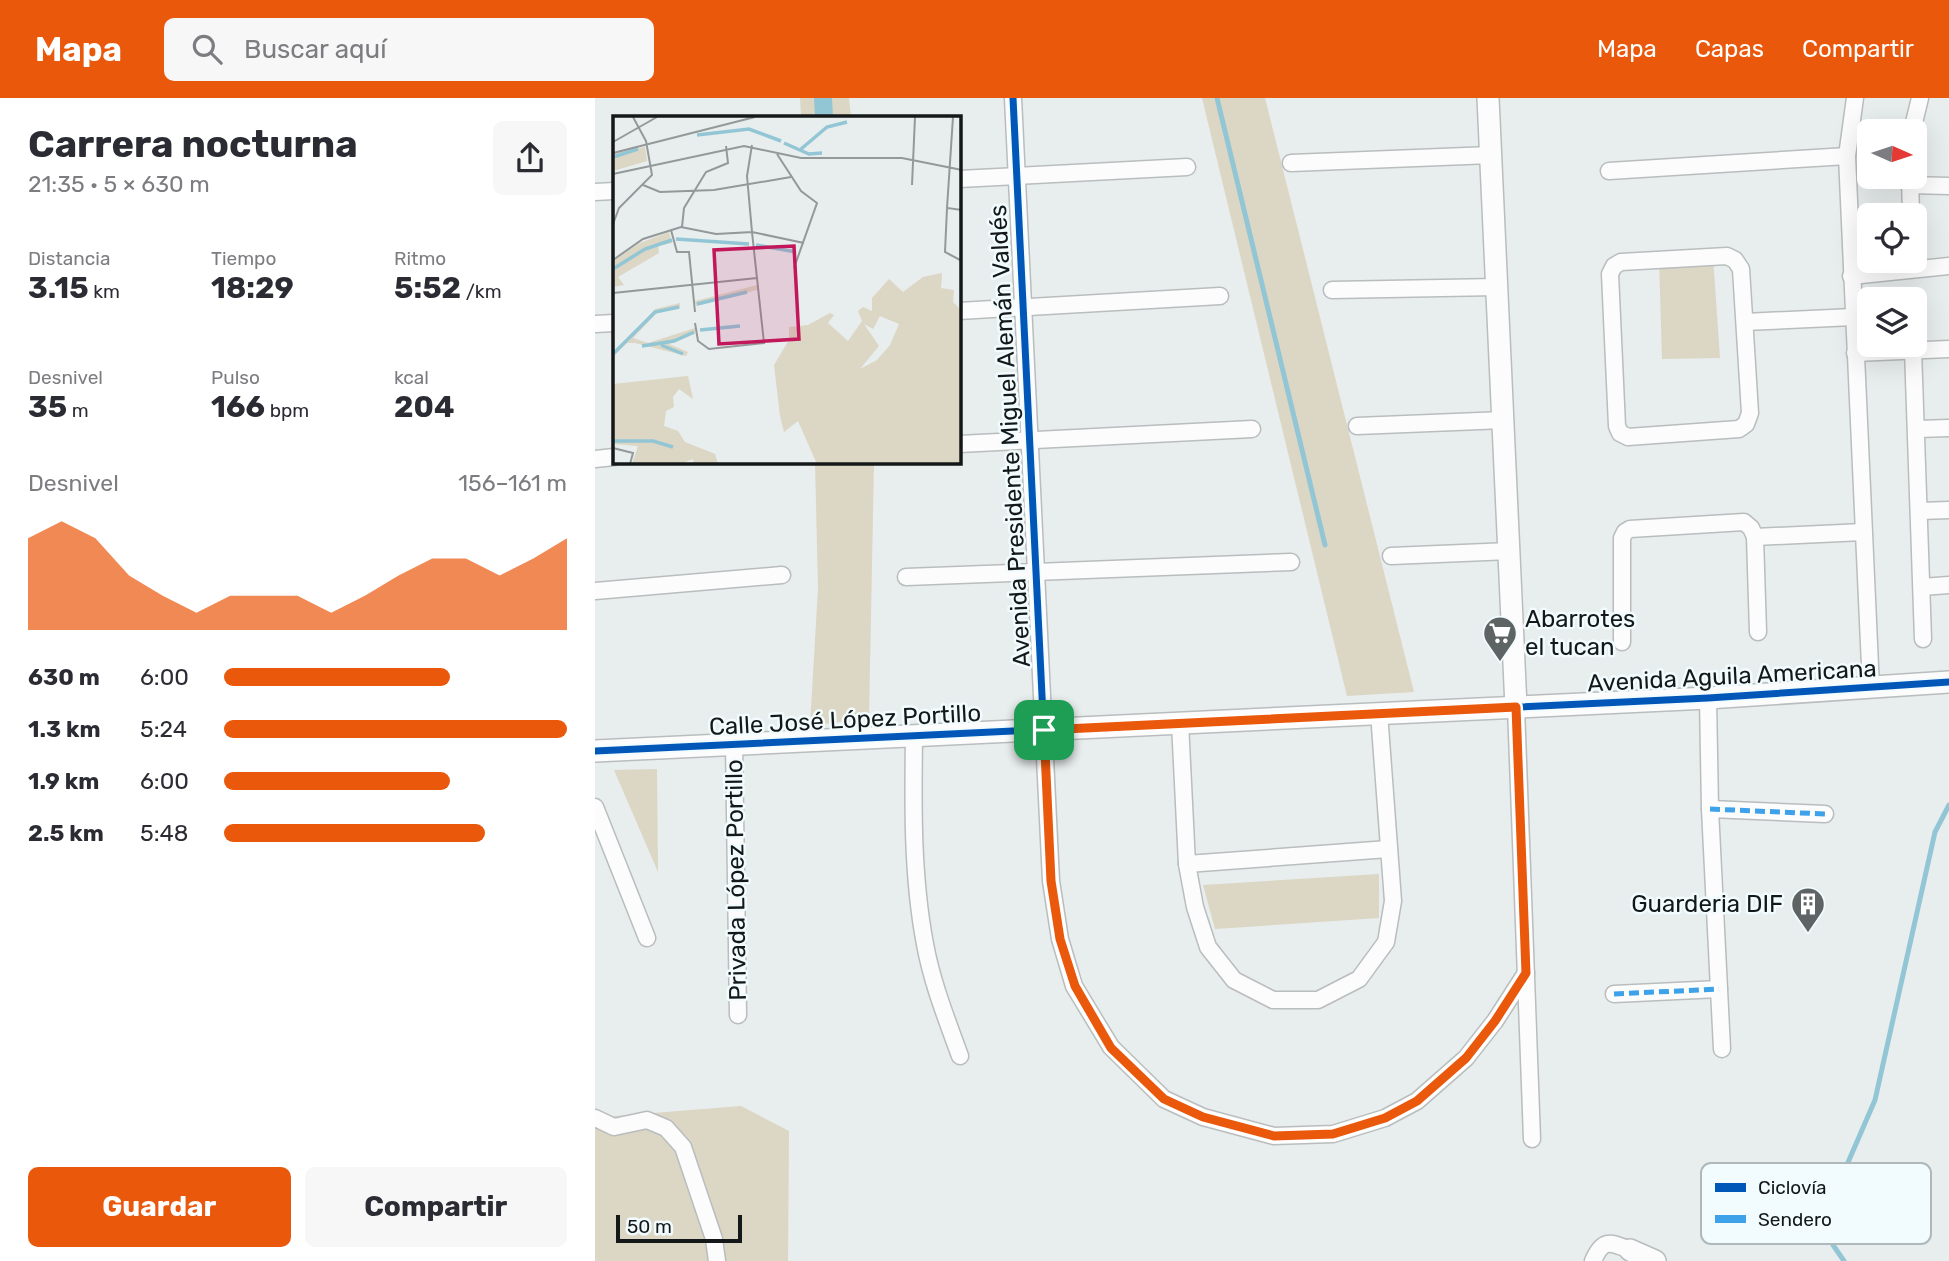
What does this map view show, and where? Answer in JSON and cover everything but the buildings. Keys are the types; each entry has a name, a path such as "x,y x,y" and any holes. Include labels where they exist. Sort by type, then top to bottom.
{"street":[{"name":"Avenida Presidente Miguel Alemán Valdés","path":"1013,98 1051,881 1060,939 1075,986 1111,1048 1164,1099 1203,1117 1274,1136 1333,1134 1385,1118 1417,1101 1466,1058 1495,1021 1526,973"},
{"path":"1488,98 1510,551 1532,1139"},
{"path":"1855,98 1847,156 1871,688"},
{"path":"1915,119 1920,98"},
{"path":"1291,163 1491,155"},
{"path":"1609,171 1847,156"},
{"path":"961,179 1187,167"},
{"path":"1927,183 1949,186"},
{"path":"595,192 613,191"},
{"path":"1727,256 1735,260 1741,269 1745,321 1750,413 1746,424 1739,429 1628,437 1621,433 1617,426 1610,275 1614,266 1621,262 1727,256"},
{"path":"1927,265 1949,266"},
{"path":"1851,276 1868,273"},
{"path":"1332,290 1497,287"},
{"path":"961,311 1220,296"},
{"path":"1745,321 1853,317"},
{"path":"595,324 613,323"},
{"path":"1927,350 1949,349"},
{"path":"1913,357 1923,639"},
{"path":"1357,426 1504,420"},
{"path":"1917,429 1949,428"},
{"path":"961,444 1252,429"},
{"path":"595,458 613,457"},
{"path":"1920,511 1949,510"},
{"path":"1622,642 1622,538 1630,529 1744,522 1755,537 1758,632"},
{"path":"1755,537 1863,532"},
{"path":"1391,555 1510,551"},
{"path":"906,577 1291,562"},
{"path":"595,591 782,575"},
{"path":"1922,587 1949,585"},
{"name":"Avenida Aguila Americana","path":"1516,707 1949,682"},
{"path":"1708,698 1710,809 1722,1049"},
{"name":"Calle José López Portillo","path":"595,751 1516,707"},
{"path":"1180,723 1187,864 1195,907 1208,947 1234,980 1273,1000 1318,1000 1359,979 1386,942 1394,901 1388,849 1380,713"},
{"path":"914,736 913,807 919,907 935,987 960,1056"},
{"name":"Privada López Portillo","path":"734,744 738,1015"},
{"path":"595,807 647,938"},
{"path":"1710,809 1825,814"},
{"path":"1187,864 1388,849"},
{"path":"1614,994 1719,989"},
{"path":"595,1118 614,1127 647,1120 666,1128 683,1147 714,1239 717,1261"},
{"path":"1593,1261 1598,1249 1612,1243 1655,1261"}],"shaded area":[{"path":"800,98 849,98 851,116 801,116"},
{"path":"1202,98 1265,98 1414,692 1347,696"},
{"path":"1713,257 1720,358 1662,359 1659,259"},
{"path":"815,464 874,464 869,718 810,726 818,588"},
{"path":"657,769 658,872 614,770"},
{"path":"1379,874 1379,918 1215,929 1203,885"},
{"path":"741,1106 789,1131 788,1261 595,1261 595,1111 603,1117"}],"waterway":[{"path":"823,98 824,116"},
{"path":"1217,98 1325,545"},
{"path":"1848,1163 1875,1100 1935,832 1949,805"},
{"path":"1833,1244 1844,1261"}],"marked path":[{"path":"1710,809 1825,814"},
{"path":"1614,994 1719,989"}],"cycle path":[{"path":"1013,98 1051,881 1060,939 1074,986 1111,1047 1164,1099 1203,1117 1274,1136 1333,1134 1385,1118 1417,1101 1466,1058 1495,1021 1526,973"},
{"path":"595,751 1708,698 1949,682"}],"place":[{"name":"Abarrotes el tucan","path":"1500,663"},
{"name":"Guarderia DIF","path":"1808,934"}],"route":[{"path":"1516,707 1526,973 1495,1021 1466,1058 1417,1101 1385,1118 1333,1134 1274,1136 1203,1117 1164,1099 1111,1048 1075,986 1060,939 1051,881 1044,730 1516,707"}]}
